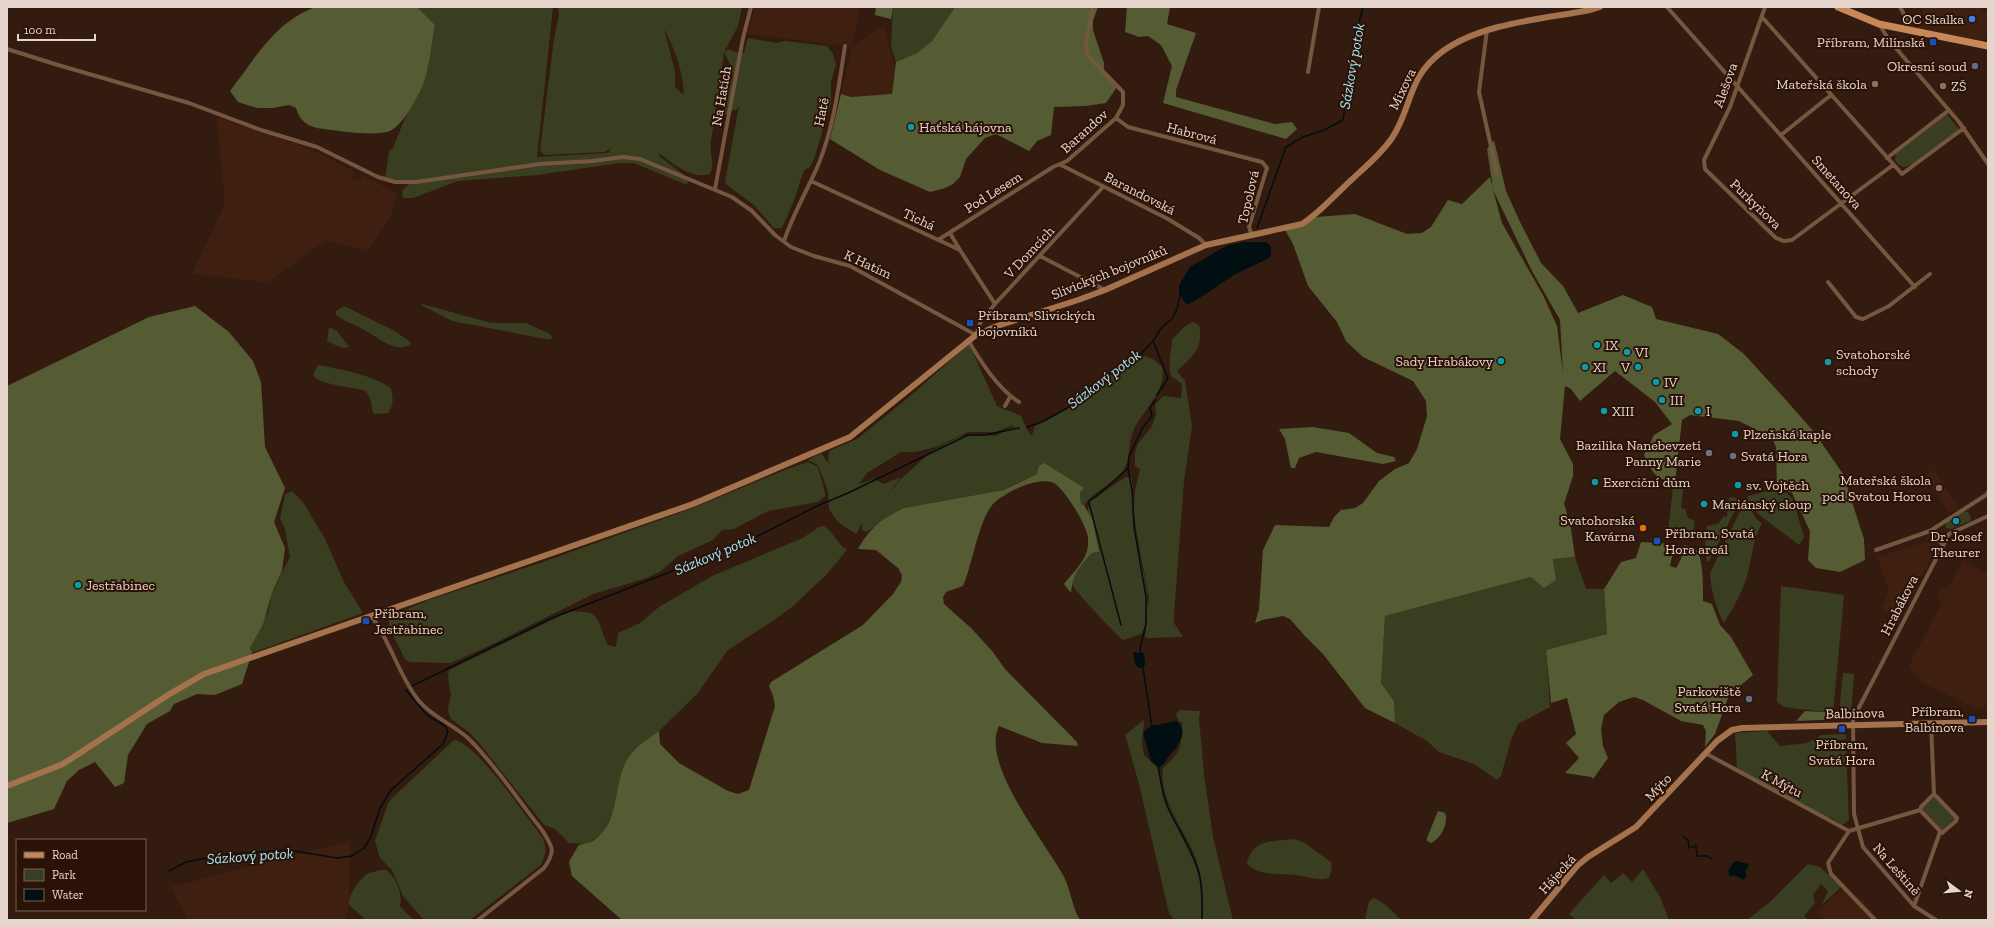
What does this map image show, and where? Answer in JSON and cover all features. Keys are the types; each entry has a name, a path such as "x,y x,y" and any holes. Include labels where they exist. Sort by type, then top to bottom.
{"main road":[{"path":"1838,7 1878,24 1988,46"}],"street":[{"name":"Na Hatích","path":"716,189 743,38 751,7"},
{"name":"Barandov","path":"1061,165 1116,118 1124,105 1123,92 1088,56 1086,42 1093,7"},
{"path":"1308,72 1319,7"},
{"name":"Mixova","path":"1283,229 1308,220 1384,147 1397,129 1415,82 1428,64 1450,47 1464,38 1487,30 1600,7"},
{"name":"Smetanova","path":"1667,7 1915,287"},
{"name":"Alešova","path":"1704,169 1704,160 1717,137 1766,7"},
{"path":"1900,7 1906,18 1905,30"},
{"path":"1762,17 1902,174 1964,128"},
{"path":"1878,24 1964,128 1988,164"},
{"path":"1487,30 1479,92 1497,174"},
{"name":"Hatě","path":"811,181 828,135 845,46"},
{"name":"K Hatím","path":"7,49 58,65 160,93 261,130 306,143 385,180 416,182 505,168 623,157 651,162 716,189 743,204 775,235 791,247 808,254 850,266 976,334"},
{"path":"1781,135 1831,94"},
{"path":"1887,158 1948,110"},
{"name":"Habrová","path":"1116,118 1128,127 1262,162 1265,165"},
{"name":"Barandovská","path":"1061,165 1168,219 1199,238 1206,245"},
{"name":"Pod Lesem","path":"938,240 1053,167 1061,165"},
{"name":"Topolová","path":"1252,235 1249,227 1266,171 1265,165"},
{"name":"Purkyňova","path":"1704,169 1780,241 1792,240 1841,202 1893,165"},
{"path":"784,241 790,223 811,181"},
{"name":"Tichá","path":"811,181 960,250"},
{"name":"V Domcích","path":"976,334 981,321 995,304 1103,187"},
{"name":"Slivických bojovníků","path":"7,786 63,764 168,695 204,674 372,617 693,504 842,441 873,421 951,353 976,334 1105,290 1206,245 1283,229"},
{"path":"950,233 995,304"},
{"path":"1040,256 1105,290"},
{"path":"1828,282 1859,319 1863,319 1890,306 1930,274"},
{"path":"968,340 979,358 1010,397 1019,402"},
{"path":"1005,406 1010,397"},
{"path":"1876,550 1930,531 1987,496"},
{"name":"Hrabákova","path":"1853,725 1853,719 1949,534 1988,516"},
{"path":"1930,531 1943,545"},
{"path":"372,617 381,630 406,682 420,703 430,712 458,730 477,747 542,830 551,845 553,851 551,858 544,868 478,920"},
{"name":"Balbínova","path":"1724,735 1742,728 1988,722"},
{"path":"1931,723 1934,794 1956,818 1956,821 1944,832 1940,832"},
{"name":"Na Leštině","path":"1853,725 1854,814 1863,847 1867,854 1914,906 1936,920"},
{"name":"Mýto","path":"1603,848 1636,827 1705,753 1724,735"},
{"name":"K Mýtu","path":"1705,753 1718,762 1849,831"},
{"path":"1874,920 1831,874 1828,866 1829,860 1849,831 1858,830 1920,810 1921,807 1934,794"},
{"path":"1920,810 1940,832"},
{"path":"1914,906 1940,832"},
{"name":"Hájecká","path":"1532,920 1577,866 1603,848"}],"shaded area":[{"path":"754,7 860,7 852,46 884,25 895,69 892,95 851,97 841,94 852,47 748,34"},
{"path":"1923,7 1980,7 1988,16 1988,29 1984,41 1907,27 1923,11"},
{"path":"216,117 309,148 354,171 352,177 354,179 360,180 362,175 397,193 392,214 368,250 326,241 267,282 192,274 225,203"},
{"name":"Mateřská škola pod Svatou Horou","path":"1934,469 1958,508 1949,513 1925,477"},
{"path":"1929,541 1936,549 1899,619 1881,608 1889,592 1877,557"},
{"path":"1963,560 1988,574 1988,705 1977,709 1921,682 1909,666 1942,602 1936,598 1943,587 1948,588"},
{"path":"349,841 349,905 345,920 187,920 171,887"},
{"path":"1844,887 1863,901 1880,920 1823,920 1817,912"}],"green space":[{"path":"316,7 417,7 435,25 424,82 417,98 406,115 401,122 390,131 361,133 314,127 305,123 296,108 289,105 273,108 257,108 238,102 230,91 257,54 277,31 302,13"},
{"path":"417,7 553,7 537,157 608,153 612,148 604,152 545,155 540,150 554,39 559,14 557,7 742,7 738,26 724,52 711,141 712,166 710,174 697,175 690,173 660,154 659,156 688,178 687,185 634,163 619,163 537,175 458,181 413,198 403,198 402,191 410,183 385,180 389,151 393,148 405,118 426,77 435,25","holes":["664,29 680,69 684,95 675,87 675,71"]},
{"path":"876,7 893,7 891,19 875,15"},
{"path":"893,7 955,7 932,41 917,53 896,62 891,46"},
{"path":"955,7 1098,7 1093,21 1093,30 1104,63 1104,72 1117,87 1106,103 1086,106 1054,107 1051,135 1037,141 1029,151 996,134 985,138 966,159 960,177 953,184 930,192 880,170 830,139 841,94 851,97 892,94 896,62 917,53 932,41"},
{"path":"1127,7 1170,7 1167,24 1196,33 1176,90 1176,97 1275,124 1292,122 1297,129 1286,139 1163,103 1172,66 1161,45 1148,36 1139,37 1125,32"},
{"path":"748,38 777,43 785,41 827,46 833,54 836,65 831,82 831,103 814,159 810,167 804,170 793,203 782,228 774,228 754,205 725,182 739,106 737,109 722,116 724,99 733,76 731,66 724,52 729,49 734,52 744,53"},
{"path":"1946,113 1960,130 1913,164 1904,167 1898,164 1895,160 1896,152"},
{"path":"1494,140 1506,191 1520,222 1541,263 1563,286 1578,313 1623,295 1652,307 1656,319 1718,334 1744,354 1814,432 1843,474 1864,539 1865,560 1840,572 1816,568 1808,560 1810,531 1792,493 1777,488 1776,447 1772,438 1739,421 1690,415 1682,420 1675,482 1668,481 1658,477 1655,474 1644,455 1654,435 1672,424 1655,402 1615,371 1580,401 1571,389 1565,386 1560,439 1573,464 1573,476 1564,504 1570,522 1575,557 1553,559 1556,580 1544,588 1531,577 1385,616 1381,683 1394,701 1395,723 1365,708 1323,654 1290,619 1283,616 1262,620 1255,623 1259,609 1263,550 1275,525 1329,527 1334,517 1341,510 1355,508 1363,503 1379,481 1395,469 1409,463 1417,449 1427,416 1426,401 1413,381 1363,357 1346,341 1337,322 1308,286 1293,244 1285,230 1316,217 1355,214 1407,234 1422,233 1431,227 1448,200 1462,204 1490,177 1493,188 1487,149","holes":["1493,190 1532,271 1560,320 1563,373 1557,326 1543,295 1502,223"]},
{"path":"422,304 491,323 526,323 550,334 552,337 551,339 546,339 452,321 421,305"},
{"path":"195,306 229,332 253,361 261,382 265,447 285,488 274,522 285,548 282,571 273,590 263,624 250,648 252,653 242,684 215,695 197,694 174,704 170,711 147,724 128,755 124,783 115,787 95,762 79,770 67,781 54,809 7,823 7,386 149,317"},
{"path":"344,306 391,329 408,340 411,344 405,347 393,346 336,315 336,311"},
{"path":"1193,322 1199,325 1200,340 1196,351 1177,371 1185,381 1192,426 1184,481 1174,614 1174,623 1183,637 1147,638 1145,636 1149,598 1136,529 1134,510 1135,490 1140,469 1135,466 1135,453 1138,444 1152,426 1156,414 1155,405 1163,396 1181,398 1182,384 1171,376 1170,371 1172,340 1185,326"},
{"path":"329,327 337,331 349,347 342,348 327,341"},
{"path":"969,344 997,406 1021,416 1027,430 1032,436 1035,426 1084,399 1090,390 1116,371 1139,358 1145,356 1153,359 1162,367 1163,375 1158,391 1135,427 1131,438 1128,461 1123,471 1114,480 1093,495 1084,505 1081,504 1080,493 1084,488 1073,483 1061,474 1037,474 1004,490 904,508 891,514 867,532 862,530 862,523 856,534 838,522 829,509 828,491 818,465 808,460 821,453 830,465 828,460 829,451 857,439 908,398","holes":["1011,426 1016,427 1006,430 996,436 971,434 959,437 932,451 900,480 886,497 901,477 883,484 875,479 859,484 867,473 901,452 915,452 936,447 968,432 995,432"]},
{"path":"318,365 365,376 391,388 392,401 388,413 373,413 371,401 366,391 329,383 316,378 313,375"},
{"path":"1313,427 1349,433 1377,453 1394,457 1396,461 1383,464 1316,452 1299,458 1295,468 1291,468 1285,439 1279,429"},
{"path":"808,462 818,467 825,493 825,496 818,502 768,511 734,529 722,530 713,540 678,556 661,571 647,578 593,594 493,644 451,663 410,662 405,659 389,627 389,620 391,616 431,599 540,563 693,508 787,469"},
{"path":"1044,463 1084,488 1080,493 1081,504 1084,505 1093,521 1099,552 1092,553 1080,567 1073,580 1071,593 1064,584 1084,558 1087,551 1088,537 1083,523 1067,497 1058,486 1047,481 1022,486 998,499 993,504 984,520 963,586 946,592 943,597 944,604 971,628 993,652 1005,669 1077,742 1078,746 1042,743 999,726 996,742 999,761 1006,782 1064,877 1080,920 622,920 572,876 569,862 578,846 594,840 603,832 609,822 621,775 631,754 659,731 660,744 679,763 728,791 738,794 749,790 775,706 769,686 771,682 863,625 893,594 901,582 902,575 898,568 876,550 858,549 867,535 877,524 904,508 1004,490 1037,474 1039,466"},
{"path":"1126,477 1131,477 1132,481 1134,525 1146,583 1148,611 1146,624 1141,634 1123,640 1106,624 1082,597 1073,586 1072,580 1080,566 1092,553 1099,552 1093,521 1087,513 1090,501"},
{"path":"1673,488 1683,489 1681,508 1685,509 1688,518 1695,521 1692,539 1670,536 1668,531"},
{"path":"292,491 303,502 324,537 344,582 363,613 252,653 250,648 268,612 273,590 290,557 285,529 280,518 285,495"},
{"path":"1767,491 1787,493 1793,500 1804,537 1799,545 1758,514 1747,499 1748,496"},
{"path":"1729,497 1741,499 1709,561 1707,561 1705,539 1707,526 1718,524 1724,516 1727,517"},
{"path":"1745,501 1758,521 1762,523 1755,542 1745,582 1724,623 1714,599 1710,573"},
{"path":"1961,511 1968,512 1971,518 1970,521 1951,529 1946,528 1946,522"},
{"path":"824,526 847,550 826,575 792,607 728,650 697,694 659,731 631,754 619,784 614,810 603,833 587,844 569,843 555,829 544,825 471,734 450,718 448,709 451,695 448,677 449,670 568,612 588,612 593,615 597,618 608,645 616,647 618,633 640,623 659,607 712,576 803,538 819,527"},
{"path":"1641,542 1675,544 1670,566 1676,568 1681,559 1684,545 1692,547 1696,550 1699,554 1702,567 1703,601 1712,604 1720,625 1731,637 1753,675 1729,695 1715,734 1705,747 1706,731 1703,725 1681,721 1643,700 1634,697 1619,702 1604,715 1601,729 1603,746 1608,758 1593,779 1591,777 1565,773 1579,758 1566,743 1576,734 1567,698 1551,703 1546,650 1607,634 1604,589 1621,562 1636,558"},
{"path":"1575,557 1586,589 1604,589 1607,634 1546,650 1550,707 1518,724 1511,740 1501,776 1497,780 1474,764 1439,752 1427,741 1395,723 1394,701 1381,683 1385,616 1531,577 1556,580 1553,559"},
{"path":"1781,586 1844,595 1833,713 1784,707 1777,702"},
{"path":"1843,673 1854,674 1851,715 1839,714"},
{"path":"1180,710 1200,711 1199,719 1204,774 1213,837 1233,920 1203,920 1202,890 1199,867 1169,804 1165,792 1163,768 1177,753 1181,743 1182,722 1179,722 1176,714"},
{"path":"1805,711 1841,713 1845,719 1796,721"},
{"path":"1144,720 1142,744 1144,755 1157,767 1165,800 1195,862 1201,883 1201,920 1174,920 1169,913 1139,784 1125,735"},
{"path":"1767,731 1780,746 1807,743 1822,735 1845,734 1846,739 1837,740 1838,751 1846,751 1849,820 1842,825 1830,817 1828,819 1737,769 1735,733"},
{"path":"454,740 463,744 475,753 501,782 543,838 546,851 541,865 470,920 424,920 403,896 392,870 380,858 375,841 389,801"},
{"path":"1934,797 1954,817 1954,820 1942,830 1923,810 1923,808"},
{"path":"1438,811 1445,813 1446,821 1441,834 1431,843 1427,841 1427,838"},
{"path":"1293,839 1303,842 1331,862 1332,868 1329,878 1316,879 1295,875 1269,874 1257,870 1247,863 1250,855 1258,846 1264,843"},
{"path":"1808,864 1820,867 1841,887 1822,905 1828,891 1821,884 1813,895 1815,903 1804,916 1808,920 1747,920 1770,902"},
{"path":"1643,869 1660,897 1669,920 1576,920 1569,914 1604,875 1611,883 1623,873 1632,882"},
{"path":"386,870 396,881 400,891 400,906 413,920 366,920 349,905 352,892 362,878 369,873"},
{"path":"1374,898 1386,905 1401,920 1365,920 1369,901"}],"water":[{"path":"1244,242 1266,242 1271,246 1271,254 1269,258 1234,275 1187,305 1179,294 1179,285 1190,267 1228,245"},
{"path":"1133,652 1144,653 1145,665 1143,668 1139,668 1135,664"},
{"path":"1177,721 1181,726 1181,740 1164,764 1159,768 1151,761 1143,733 1151,726"},
{"path":"1737,861 1748,864 1749,866 1745,871 1747,876 1743,880 1734,875 1730,877 1728,871 1733,863"}],"waterway":[{"name":"Sázkový potok","path":"1257,228 1286,147 1303,137 1324,130 1343,120 1358,26 1363,7"},
{"name":"Sázkový potok","path":"1027,427 1042,422 1071,406 1098,381 1139,356 1153,341 1162,327 1172,319 1177,309 1180,294"},
{"path":"1153,341 1168,378 1157,395"},
{"path":"1141,654 1140,649 1146,624 1146,597 1134,527 1132,490 1128,469 1129,456 1143,427 1152,416 1150,408 1155,400"},
{"name":"Sázkový potok","path":"412,686 552,618 742,544 817,506 848,493 968,435 985,435 1019,428"},
{"path":"1121,625 1089,503 1090,500 1097,496 1127,469"},
{"path":"1143,668 1152,727"},
{"name":"Sázkový potok","path":"169,871 186,862 227,854 289,850 337,858 352,856 364,848 370,839 380,808 391,790 443,744 448,732 445,726 427,715 406,690"},
{"path":"1158,766 1166,803 1189,849 1199,874 1202,891 1202,920"},
{"path":"1684,837 1688,840 1689,848 1696,846 1697,856 1708,856 1711,859"}],"place":[{"name":"OC Skalka","path":"1972,19"},
{"name":"Příbram, Milínská","path":"1933,42"},
{"name":"Okresní soud","path":"1975,66"},
{"name":"Mateřská škola","path":"1875,84"},
{"name":"ZŠ","path":"1943,86"},
{"name":"Haťská hájovna","path":"911,127"},
{"name":"Příbram, Slivických bojovníků","path":"970,323"},
{"name":"IX","path":"1597,345"},
{"name":"VI","path":"1627,352"},
{"name":"Sady Hrabákovy","path":"1501,361"},
{"name":"Svatohorské schody","path":"1828,362"},
{"name":"XI","path":"1585,367"},
{"name":"V","path":"1638,367"},
{"name":"IV","path":"1656,382"},
{"name":"III","path":"1662,400"},
{"name":"XIII","path":"1604,411"},
{"name":"I","path":"1698,411"},
{"name":"Plzeňská kaple","path":"1735,434"},
{"name":"Bazilika Nanebevzetí Panny Marie","path":"1709,453"},
{"name":"Svatá Hora","path":"1733,456"},
{"name":"Exerciční dům","path":"1595,482"},
{"name":"sv. Vojtěch","path":"1738,485"},
{"name":"Mateřská škola pod Svatou Horou","path":"1939,488"},
{"name":"Mariánský sloup","path":"1704,504"},
{"name":"Dr. Josef Theurer","path":"1956,521"},
{"name":"Svatohorská Kavárna","path":"1643,528"},
{"name":"Příbram, Svatá Hora areál","path":"1657,541"},
{"name":"Jestřabinec","path":"78,585"},
{"name":"Příbram, Jestřabinec","path":"366,621"},
{"name":"Parkoviště Svatá Hora","path":"1749,699"},
{"name":"Příbram, Balbínova","path":"1972,719"},
{"name":"Příbram, Svatá Hora","path":"1842,729"}]}
